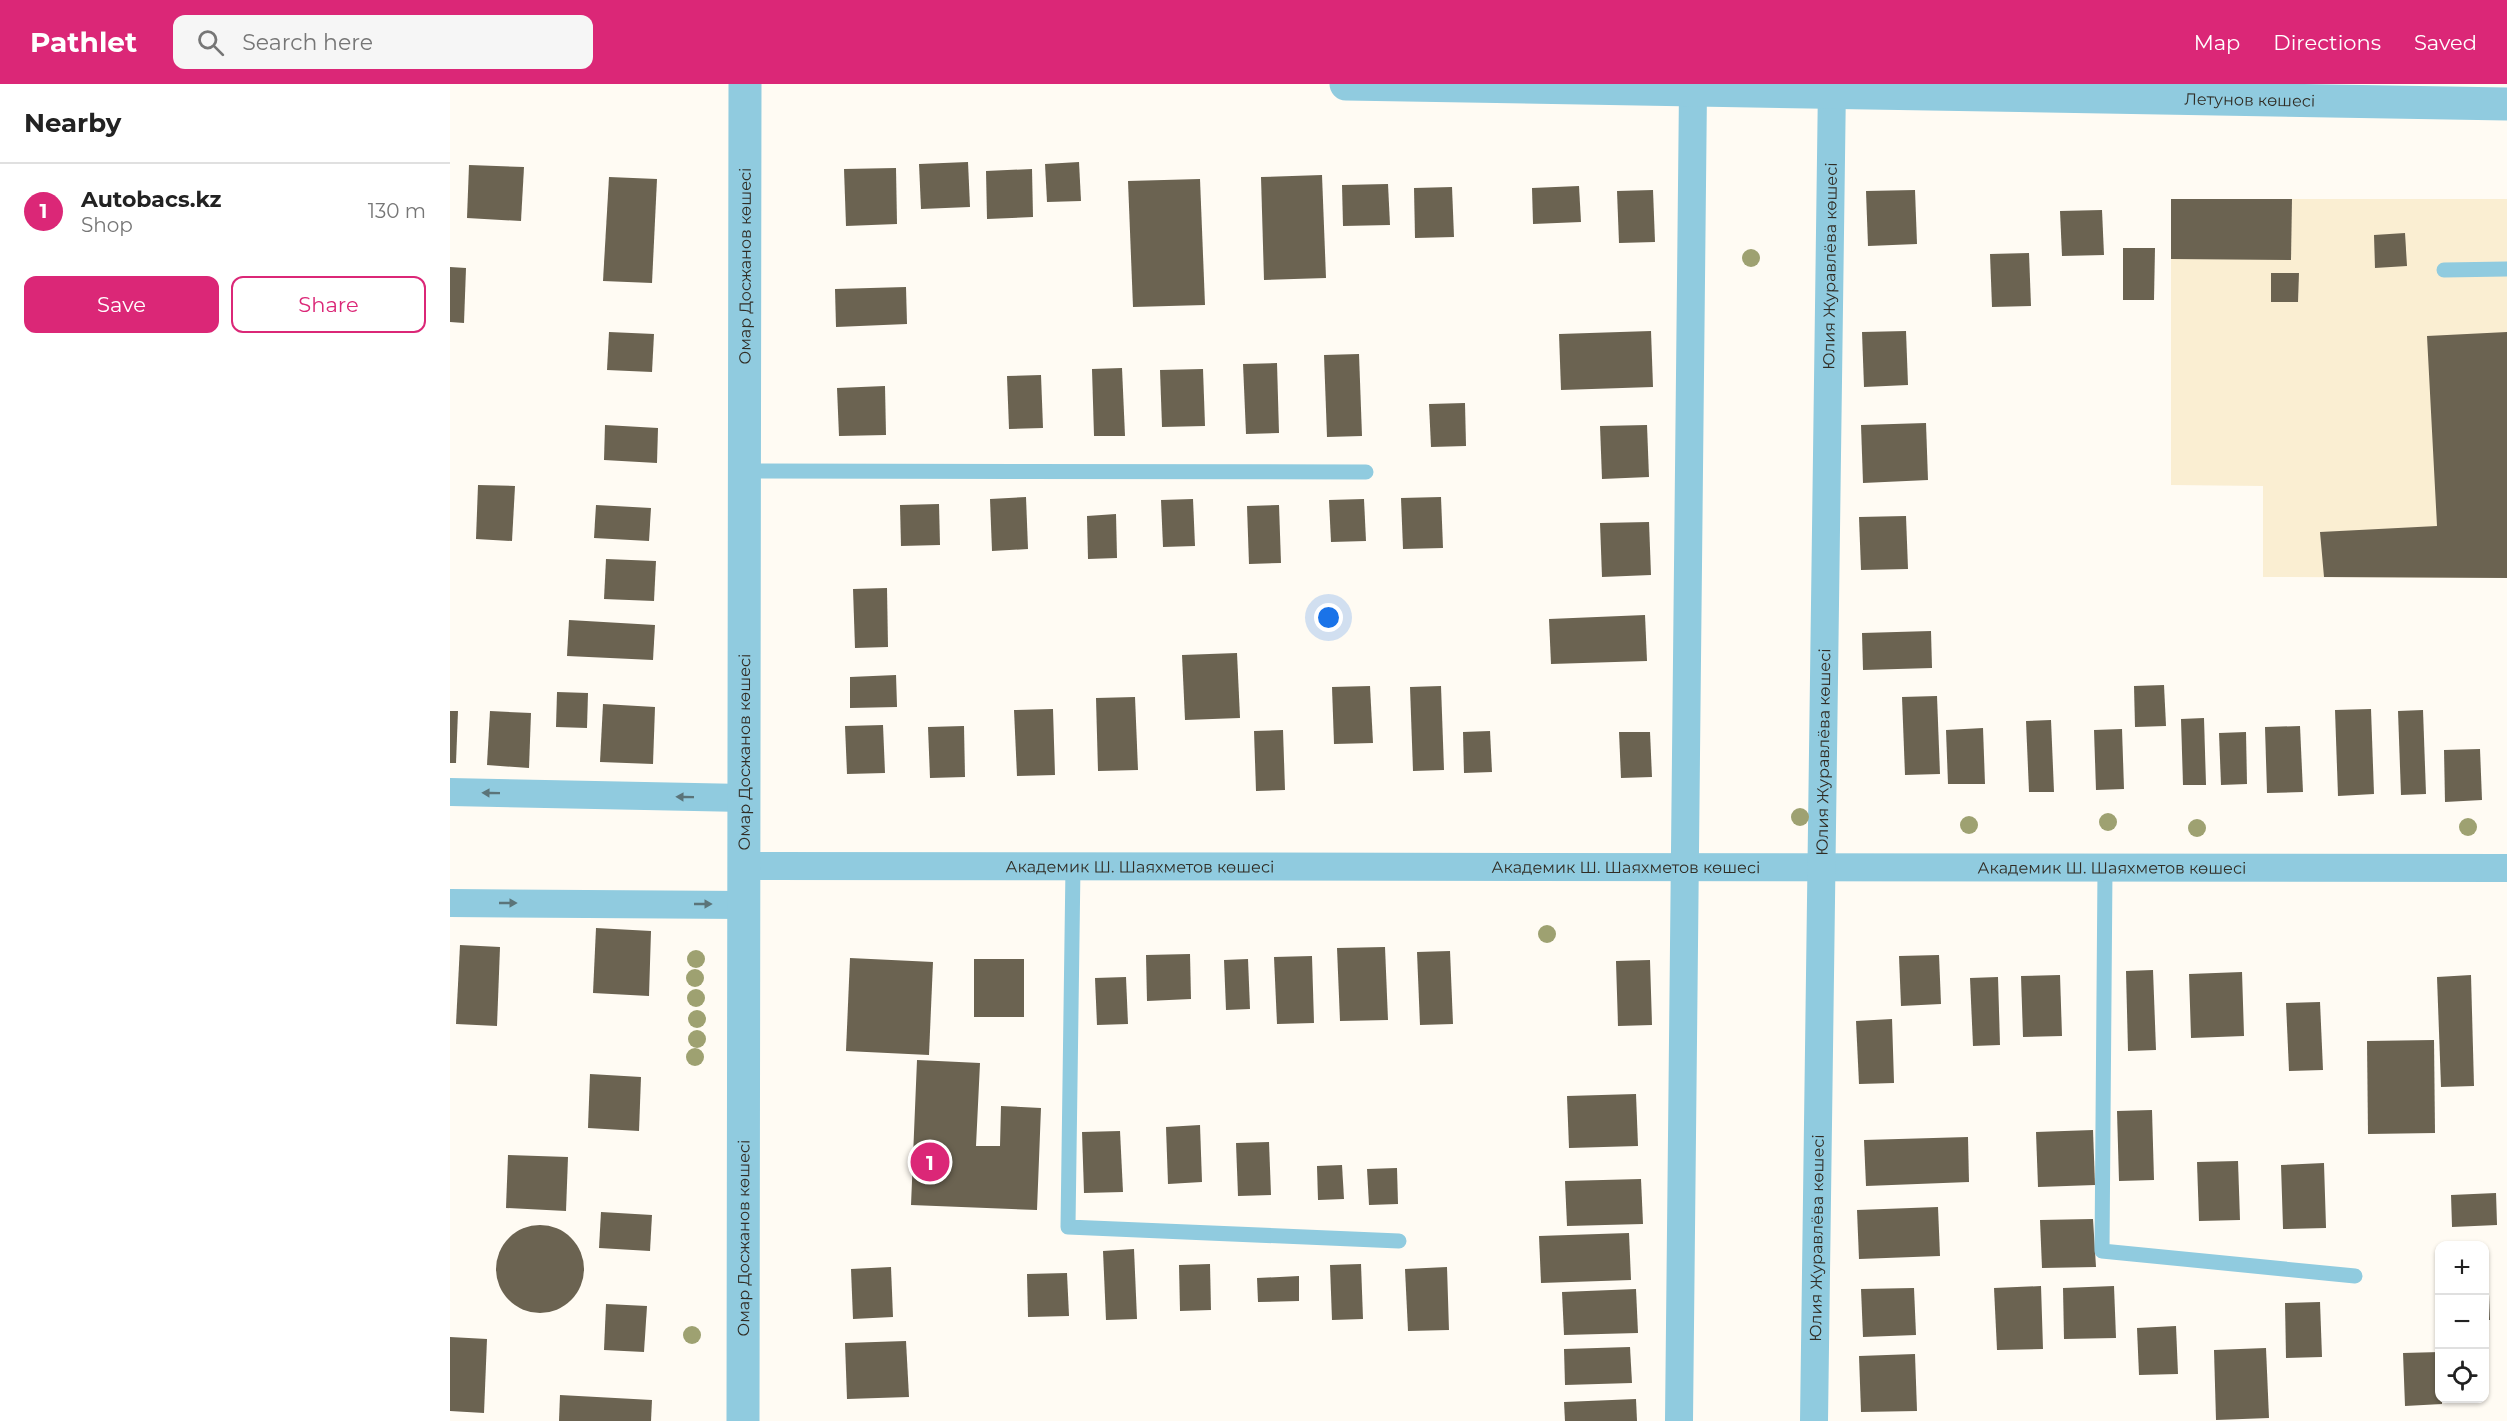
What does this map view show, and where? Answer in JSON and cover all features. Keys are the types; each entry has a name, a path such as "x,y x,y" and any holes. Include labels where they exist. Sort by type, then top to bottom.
{"street":[{"name":"Омар Досжанов көшесі","path":"743,1421 745,84"},
{"name":"Летунов көшесі","path":"1346,84 1693,90 1832,88 2507,104"},
{"name":"Юлия Журавлёва көшесі","path":"1814,1421 1832,88"},
{"path":"1679,1421 1693,90"},
{"path":"450,792 744,798"},
{"name":"Академик Ш. Шаяхметов көшесі","path":"744,866 2507,868"},
{"path":"450,903 744,905"}],"lane":[{"path":"2444,270 2507,268"},
{"path":"744,471 1366,472"},
{"path":"1073,866 1068,1227 1399,1241"},
{"path":"2105,868 2102,1251 2355,1276"}],"shaded area":[{"path":"2171,199 2507,199 2507,578 2263,577 2263,486 2171,485"}],"building":[{"path":"968,162 970,207 921,209 919,164"},
{"path":"1079,162 1081,201 1047,202 1045,164"},
{"path":"469,165 524,167 521,221 467,218"},
{"path":"896,168 897,224 846,226 844,169"},
{"path":"1032,169 1033,217 987,219 986,171"},
{"path":"1322,175 1326,278 1264,280 1261,177"},
{"path":"609,177 657,179 652,283 603,281"},
{"path":"1200,179 1205,305 1133,307 1128,181"},
{"path":"1388,184 1390,225 1343,226 1342,185"},
{"path":"1579,186 1581,222 1533,224 1532,188"},
{"path":"1452,187 1454,237 1415,238 1414,188"},
{"path":"1653,190 1655,242 1619,243 1617,191"},
{"path":"1915,190 1917,244 1868,246 1866,191"},
{"path":"2171,199 2292,199 2291,260 2171,259"},
{"path":"2102,210 2104,255 2062,256 2060,211"},
{"path":"2405,233 2407,266 2375,268 2374,235"},
{"path":"2123,248 2155,248 2154,300 2123,300"},
{"path":"2029,253 2031,306 1992,307 1990,254"},
{"path":"450,267 466,268 464,323 450,322"},
{"path":"2271,273 2299,273 2298,302 2271,302"},
{"path":"906,287 907,324 836,327 835,289"},
{"path":"1651,331 1653,387 1561,390 1559,334"},
{"path":"1906,331 1908,385 1864,387 1862,332"},
{"path":"609,332 654,334 652,372 607,370"},
{"path":"2507,332 2507,578 2324,577 2320,532 2437,526 2427,336"},
{"path":"1359,354 1362,436 1327,437 1324,355"},
{"path":"1277,363 1279,433 1246,434 1243,364"},
{"path":"1122,368 1125,436 1094,436 1092,369"},
{"path":"1203,369 1205,426 1162,427 1160,370"},
{"path":"1041,375 1043,428 1009,429 1007,376"},
{"path":"885,386 886,435 839,436 837,388"},
{"path":"1465,403 1466,446 1431,447 1429,404"},
{"path":"1926,423 1928,480 1863,483 1861,425"},
{"path":"605,425 658,428 657,463 604,460"},
{"path":"1647,425 1649,477 1602,479 1600,426"},
{"path":"478,485 515,486 512,541 476,539"},
{"path":"1026,497 1028,549 992,551 990,499"},
{"path":"1441,497 1443,548 1403,549 1401,498"},
{"path":"1193,499 1195,546 1163,547 1161,500"},
{"path":"1364,499 1366,541 1331,542 1329,500"},
{"path":"939,504 940,545 901,546 900,505"},
{"path":"596,505 651,508 649,541 594,538"},
{"path":"1279,505 1281,563 1249,564 1247,506"},
{"path":"1116,514 1117,558 1088,559 1087,516"},
{"path":"1906,516 1908,569 1861,570 1859,517"},
{"path":"1649,522 1651,575 1602,577 1600,523"},
{"path":"606,559 656,561 654,601 604,599"},
{"path":"887,588 888,647 855,648 853,589"},
{"path":"1645,615 1647,661 1551,664 1549,619"},
{"path":"569,620 655,625 653,660 567,656"},
{"path":"1931,631 1932,668 1863,670 1862,633"},
{"path":"1237,653 1240,718 1185,720 1182,655"},
{"path":"896,675 897,707 850,708 850,677"},
{"path":"2164,685 2166,726 2135,727 2134,686"},
{"path":"1370,686 1373,743 1334,744 1332,687"},
{"path":"1441,686 1444,770 1413,771 1410,687"},
{"path":"557,692 588,693 587,728 556,727"},
{"path":"1937,696 1940,774 1905,775 1902,697"},
{"path":"1135,697 1138,770 1098,771 1096,698"},
{"path":"603,704 655,707 653,764 600,762"},
{"path":"1053,709 1055,775 1017,776 1014,710"},
{"path":"2371,709 2374,794 2338,796 2335,710"},
{"path":"2423,710 2426,794 2401,795 2398,711"},
{"path":"450,711 458,711 456,763 450,763"},
{"path":"490,711 531,713 529,768 487,765"},
{"path":"2204,718 2206,785 2183,785 2181,719"},
{"path":"2051,720 2054,792 2029,792 2026,721"},
{"path":"883,725 885,773 847,774 845,726"},
{"path":"964,726 965,777 930,778 928,727"},
{"path":"2300,726 2303,792 2267,793 2265,727"},
{"path":"1983,728 1985,784 1948,784 1946,730"},
{"path":"2122,729 2124,789 2096,790 2094,730"},
{"path":"1283,730 1285,790 1256,791 1254,731"},
{"path":"1490,731 1492,772 1464,773 1463,732"},
{"path":"1619,732 1650,732 1652,777 1621,778"},
{"path":"2246,732 2247,784 2221,785 2219,733"},
{"path":"2480,749 2482,800 2445,802 2444,750"},
{"path":"596,928 651,931 649,996 593,993"},
{"path":"460,945 500,947 497,1026 456,1024"},
{"path":"1385,947 1388,1020 1340,1021 1337,948"},
{"path":"1450,951 1453,1024 1420,1025 1417,952"},
{"path":"1190,954 1191,999 1147,1001 1146,955"},
{"path":"1939,955 1941,1004 1901,1006 1899,956"},
{"path":"1312,956 1314,1023 1277,1024 1274,957"},
{"path":"850,958 933,962 929,1055 846,1051"},
{"path":"974,959 1024,959 1024,1017 974,1017"},
{"path":"1248,959 1250,1009 1226,1010 1224,960"},
{"path":"1650,960 1652,1025 1618,1026 1616,961"},
{"path":"2153,970 2156,1050 2128,1051 2126,971"},
{"path":"2242,972 2244,1036 2191,1038 2189,974"},
{"path":"2060,975 2062,1036 2023,1037 2021,976"},
{"path":"2471,975 2474,1086 2441,1087 2437,977"},
{"path":"1126,977 1128,1024 1097,1025 1095,978"},
{"path":"1998,977 2000,1045 1973,1046 1970,978"},
{"path":"2320,1002 2323,1070 2289,1071 2286,1003"},
{"path":"1892,1019 1894,1083 1859,1084 1856,1021"},
{"path":"2434,1040 2435,1133 2368,1134 2367,1041"},
{"path":"917,1060 980,1063 976,1146 1000,1146 1001,1106 1041,1108 1037,1210 911,1205"},
{"path":"590,1074 641,1077 639,1131 588,1128"},
{"path":"1636,1094 1638,1146 1569,1148 1567,1096"},
{"path":"2152,1110 2154,1180 2119,1181 2117,1111"},
{"path":"1200,1125 1202,1182 1168,1184 1166,1127"},
{"path":"2093,1130 2095,1185 2038,1187 2036,1132"},
{"path":"1120,1131 1123,1192 1084,1193 1082,1132"},
{"path":"1968,1137 1969,1182 1866,1186 1864,1140"},
{"path":"1269,1142 1271,1195 1238,1196 1236,1143"},
{"path":"508,1155 568,1157 566,1211 506,1208"},
{"path":"2238,1161 2240,1220 2199,1221 2197,1162"},
{"path":"2324,1163 2326,1228 2283,1229 2281,1165"},
{"path":"1342,1165 1344,1199 1318,1200 1317,1166"},
{"path":"1397,1168 1398,1204 1369,1205 1367,1169"},
{"path":"1641,1179 1643,1224 1567,1226 1565,1181"},
{"path":"2496,1193 2497,1225 2452,1227 2451,1195"},
{"path":"1938,1207 1940,1256 1859,1259 1857,1210"},
{"path":"601,1212 652,1215 650,1251 599,1248"},
{"path":"2093,1219 2096,1267 2042,1268 2040,1220"},
{"path":"540,1225 557,1229 571,1238 580,1252 584,1269 580,1286 571,1300 557,1309 540,1313 523,1309 509,1300 500,1286 496,1269 500,1252 509,1238 523,1229"},
{"path":"1629,1233 1631,1280 1541,1283 1539,1236"},
{"path":"1134,1249 1137,1319 1106,1320 1103,1251"},
{"path":"1210,1264 1211,1310 1180,1311 1179,1265"},
{"path":"1361,1264 1363,1319 1332,1320 1330,1265"},
{"path":"891,1267 893,1317 853,1319 851,1269"},
{"path":"1447,1267 1449,1330 1408,1331 1405,1269"},
{"path":"1067,1273 1069,1316 1028,1317 1027,1274"},
{"path":"1299,1276 1299,1301 1258,1302 1257,1278"},
{"path":"2041,1286 2043,1349 1997,1350 1994,1288"},
{"path":"2114,1286 2116,1338 2064,1339 2063,1288"},
{"path":"1914,1288 1916,1335 1863,1337 1861,1289"},
{"path":"1636,1289 1638,1333 1564,1335 1562,1292"},
{"path":"2320,1302 2322,1357 2286,1358 2285,1303"},
{"path":"606,1304 647,1306 644,1352 604,1350"},
{"path":"2176,1326 2178,1374 2139,1375 2137,1328"},
{"path":"450,1337 487,1339 484,1413 450,1411"},
{"path":"906,1341 909,1397 847,1399 845,1343"},
{"path":"1630,1347 1632,1383 1565,1385 1564,1349"},
{"path":"2266,1348 2269,1418 2216,1420 2214,1350"},
{"path":"2435,1352 2435,1403 2442,1404 2405,1406 2403,1353"},
{"path":"1915,1354 1917,1411 1861,1412 1859,1356"},
{"path":"560,1395 652,1400 651,1421 559,1421"},
{"path":"1636,1399 1637,1421 1565,1421 1564,1402"}],"place":[{"name":"Autobacs.kz","path":"930,1162"}]}
